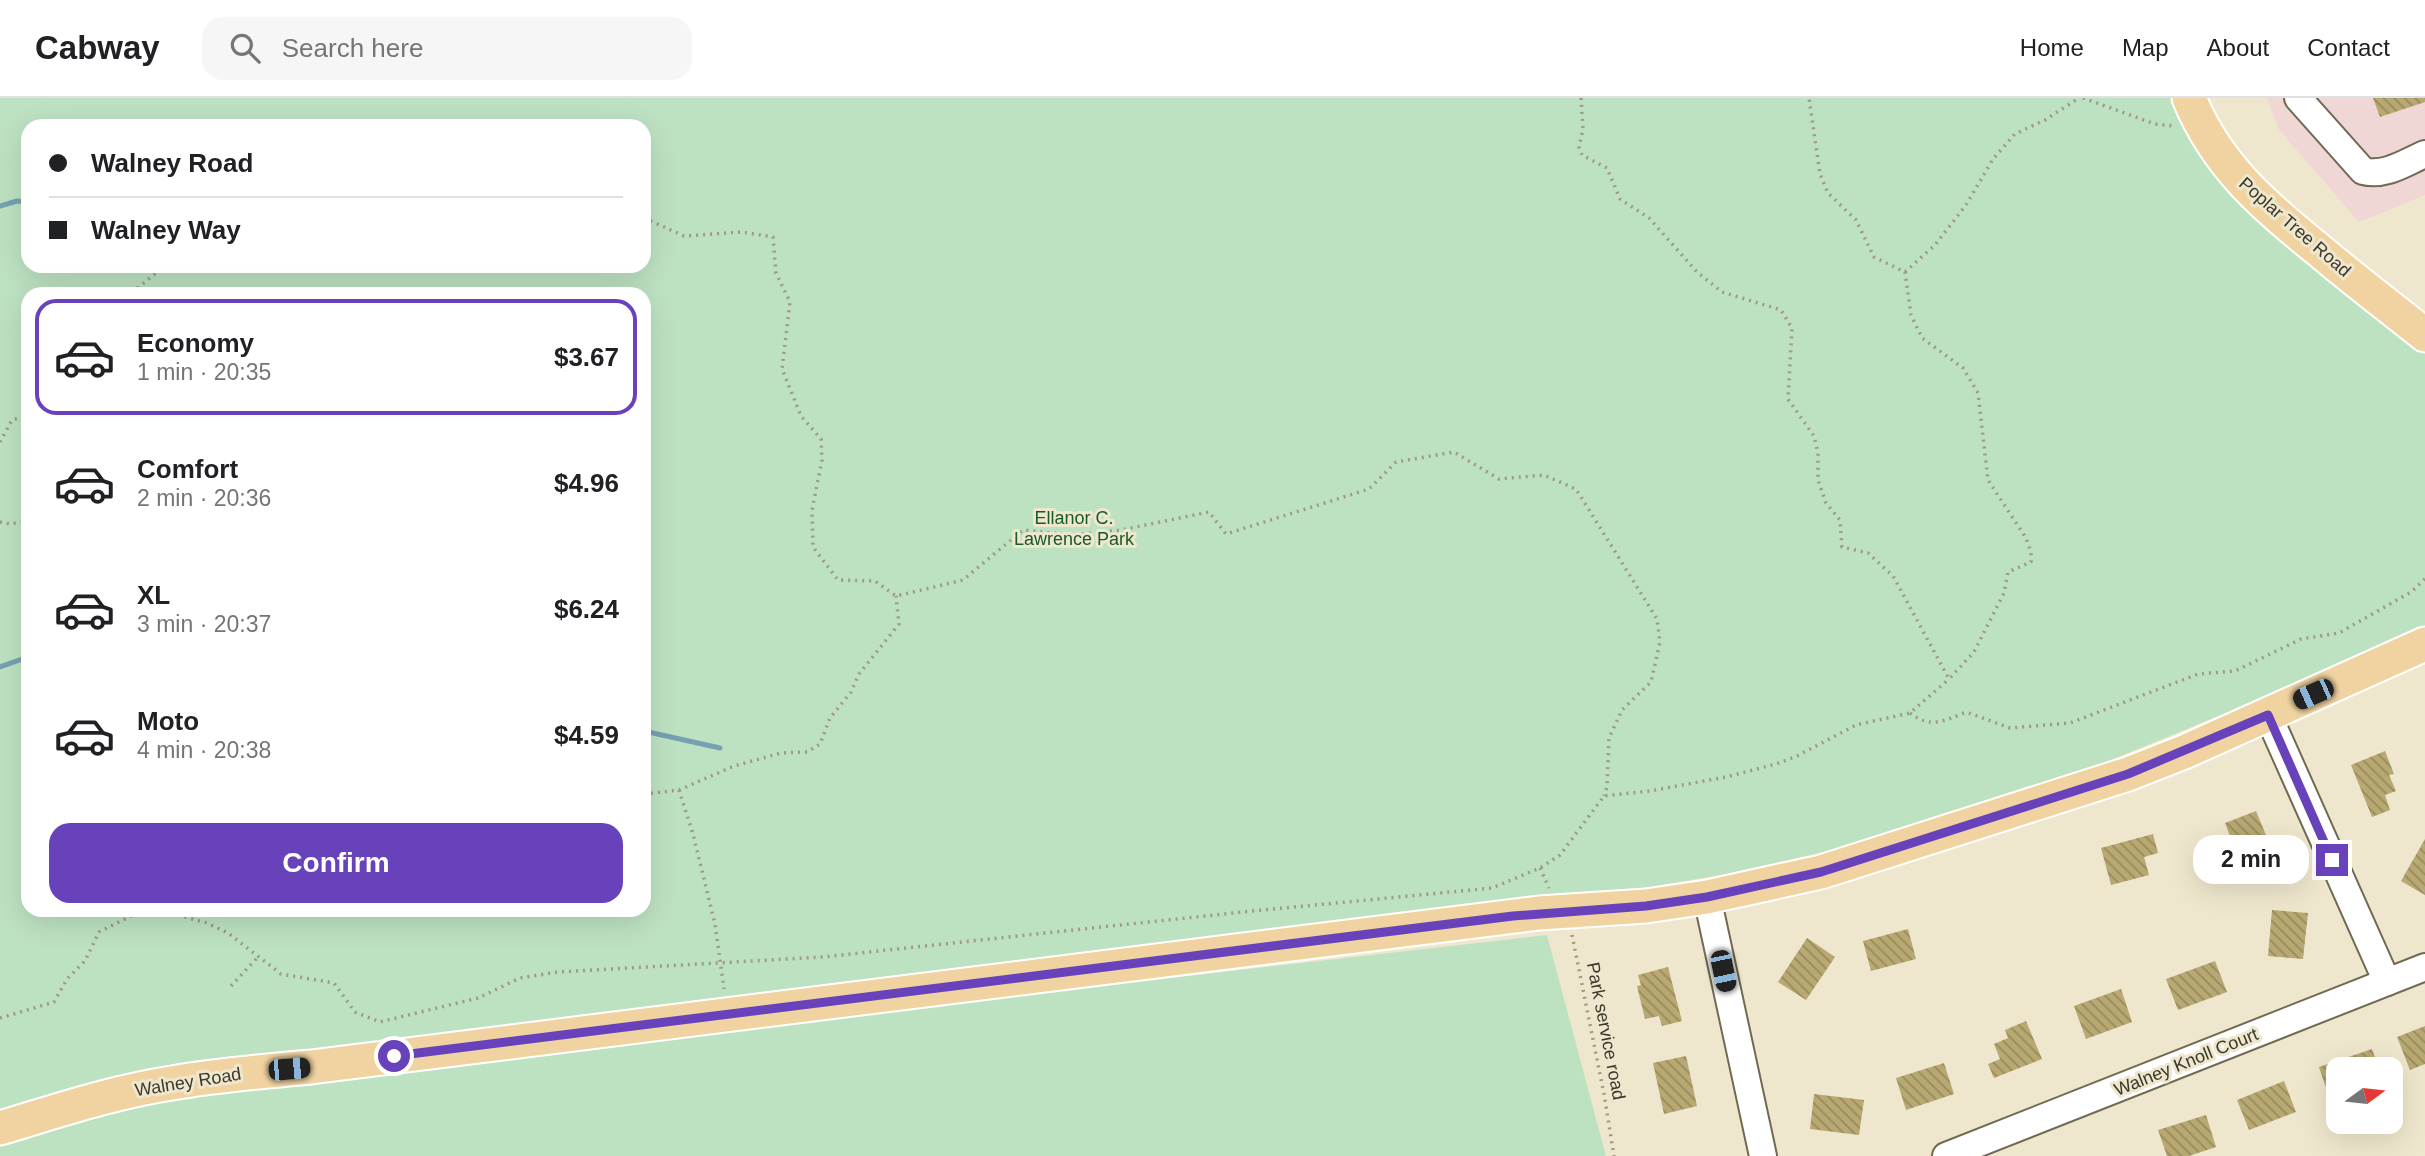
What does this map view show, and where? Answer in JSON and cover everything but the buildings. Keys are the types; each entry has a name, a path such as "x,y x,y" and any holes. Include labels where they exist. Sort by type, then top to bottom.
{"main road":[{"name":"Poplar Tree Road","path":"2189,98 2212,144 2251,193 2425,335"},
{"name":"Walney Road","path":"0,1128 106,1096 169,1083 1526,915 1646,906 1707,897 1821,872 2115,778 2184,752 2425,644"}],"street":[{"path":"2298,98 2363,171 2373,174 2384,172 2425,154"},
{"path":"2268,715 2386,982"},
{"path":"1707,897 1763,1156"},
{"name":"Walney Knoll Court","path":"1947,1156 2425,967"}],"path":[{"path":"1581,98 1583,129 1579,147 1582,155 1607,168 1620,199 1649,218 1697,272 1722,292 1781,310 1792,328 1788,399 1814,436 1818,453 1818,480 1826,503 1840,520 1842,547 1868,553 1894,576 1949,679"},
{"path":"1809,98 1820,174 1828,193 1856,220 1874,257 1905,272"},
{"path":"1905,272 1935,245 1966,205 1993,159 2015,134 2081,98 2155,124 2171,126"},
{"path":"651,221 684,236 742,232 773,237 776,272 790,302 782,369 801,416 821,439 822,460 812,510 813,547 838,580 875,581 896,596 899,624 859,674 850,692 830,718 820,744 807,752 781,753 734,766 679,790 651,792"},
{"path":"1604,796 1650,791 1738,774 1797,756 1856,725 1910,713 1949,679 1974,652 2004,593 2008,572 2031,562 2026,538 1989,480 1978,393 1963,368 1922,338 1912,315 1905,272"},
{"path":"139,287 156,273"},
{"path":"0,442 12,421 21,418"},
{"path":"185,917 228,933 281,974 334,983 355,1012 380,1022 478,998 520,978 558,972 822,957 1492,888 1540,868 1560,855 1604,796 1607,787 1609,738 1622,710 1651,682 1660,642 1657,619 1576,489 1544,475 1499,479 1454,452 1396,462 1368,489 1226,534 1209,512 1121,530 1070,536 1023,530 964,580 896,596"},
{"path":"0,523 21,522"},
{"path":"1910,713 1921,722 1941,722 1965,712 2010,728 2070,723 2198,674 2235,671 2301,639 2339,633 2411,592 2425,579"},
{"path":"679,790 693,834 715,924 728,1014"},
{"name":"Park service road","path":"1565,912 1576,947 1614,1156"},
{"path":"0,1018 54,1002 66,979 85,961 99,932 129,917"},
{"path":"231,986 258,956"}],"shaded area":[{"path":"2267,98 2425,98 2425,195 2359,222 2279,130"}],"green space":[{"name":"Ellanor C. Lawrence Park","path":"0,98 2183,98 2425,347 2425,626 2260,699 2008,802 1867,842 1732,873 1580,899 0,1118"},
{"path":"1547,935 1606,1156 0,1156 0,1145 80,1120 174,1098 791,1021"}],"waterway":[{"path":"0,206 21,201"},
{"path":"0,667 21,660"},
{"path":"651,733 720,748"}],"route":[{"path":"394,1056 1513,916 1646,906 1707,897 1821,872 2104,782 2184,752 2268,715 2332,860"}]}
